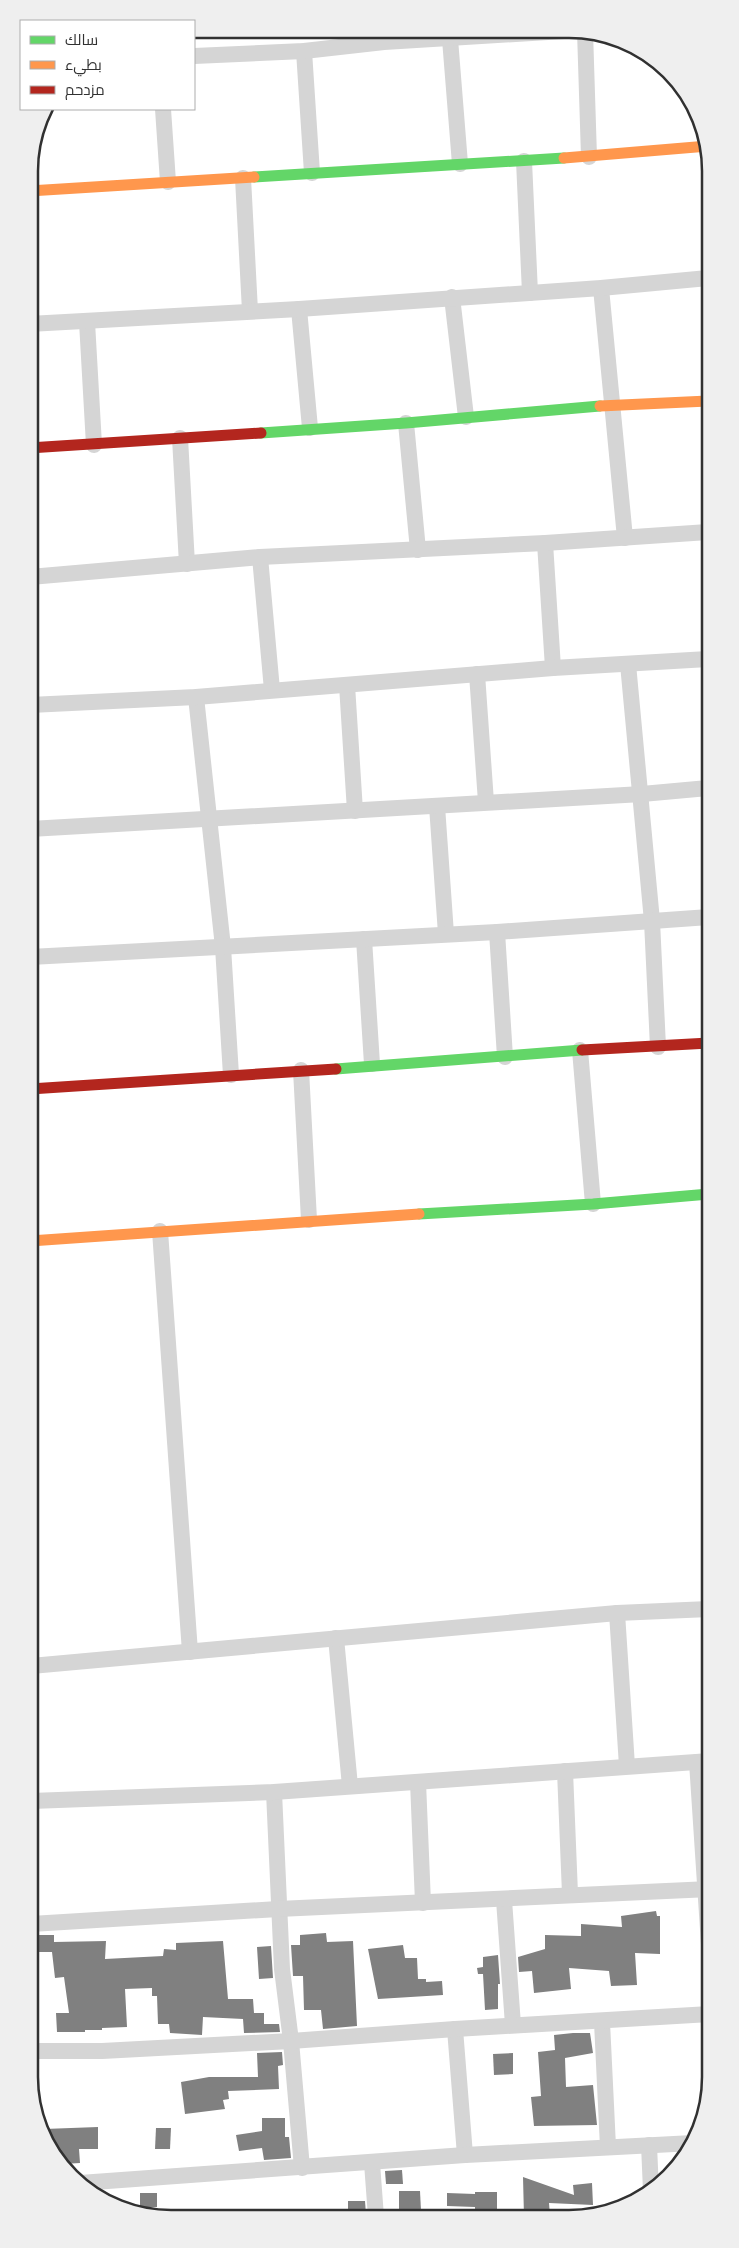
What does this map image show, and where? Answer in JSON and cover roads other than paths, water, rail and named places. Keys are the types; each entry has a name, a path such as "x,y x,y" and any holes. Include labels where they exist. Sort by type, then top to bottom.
{"street":[{"path":"195,56 304,51 373,38"},
{"path":"428,38 464,38"},
{"path":"450,39 460,164"},
{"path":"585,39 590,157"},
{"path":"304,51 312,173"},
{"path":"163,110 168,182"},
{"path":"38,191 590,157 699,147"},
{"path":"524,161 530,293"},
{"path":"243,178 250,311"},
{"path":"38,324 300,309 601,288 702,279"},
{"path":"601,288 625,538"},
{"path":"452,298 466,417"},
{"path":"300,309 310,428"},
{"path":"87,322 94,445"},
{"path":"38,448 406,423 612,405 702,401"},
{"path":"406,423 418,550"},
{"path":"180,438 186,564"},
{"path":"38,576 260,558 702,532"},
{"path":"545,543 553,668"},
{"path":"260,558 272,690"},
{"path":"38,705 196,697 553,668 702,659"},
{"path":"628,664 642,794 652,920 658,1047"},
{"path":"477,674 486,802"},
{"path":"347,685 355,811"},
{"path":"196,697 223,947 230,1075"},
{"path":"38,829 642,794 702,789"},
{"path":"437,806 446,934"},
{"path":"38,957 497,932 702,917"},
{"path":"497,932 506,1057"},
{"path":"364,939 372,1064"},
{"path":"38,1088 372,1064 506,1057 630,1046 658,1047 702,1044"},
{"path":"580,1050 593,1204"},
{"path":"301,1070 308,1220"},
{"path":"38,1239 308,1220 593,1204 701,1195"},
{"path":"160,1231 190,1652"},
{"path":"38,1665 617,1613 701,1609"},
{"path":"617,1613 627,1766"},
{"path":"336,1638 350,1786"},
{"path":"38,1802 274,1792 565,1770 701,1762"},
{"path":"565,1770 570,1894"},
{"path":"418,1782 423,1903"},
{"path":"274,1792 278,1910 283,1978 291,2041 302,2168"},
{"path":"38,1924 504,1900 570,1894 701,1889"},
{"path":"504,1900 513,2025"},
{"path":"38,2051 102,2051 291,2041 513,2025 602,2022 701,2015"},
{"path":"602,2022 608,2147"},
{"path":"455,2029 465,2155"},
{"path":"88,2182 465,2155 684,2143"},
{"path":"649,2145 651,2182"},
{"path":"372,2163 375,2210"}]}
